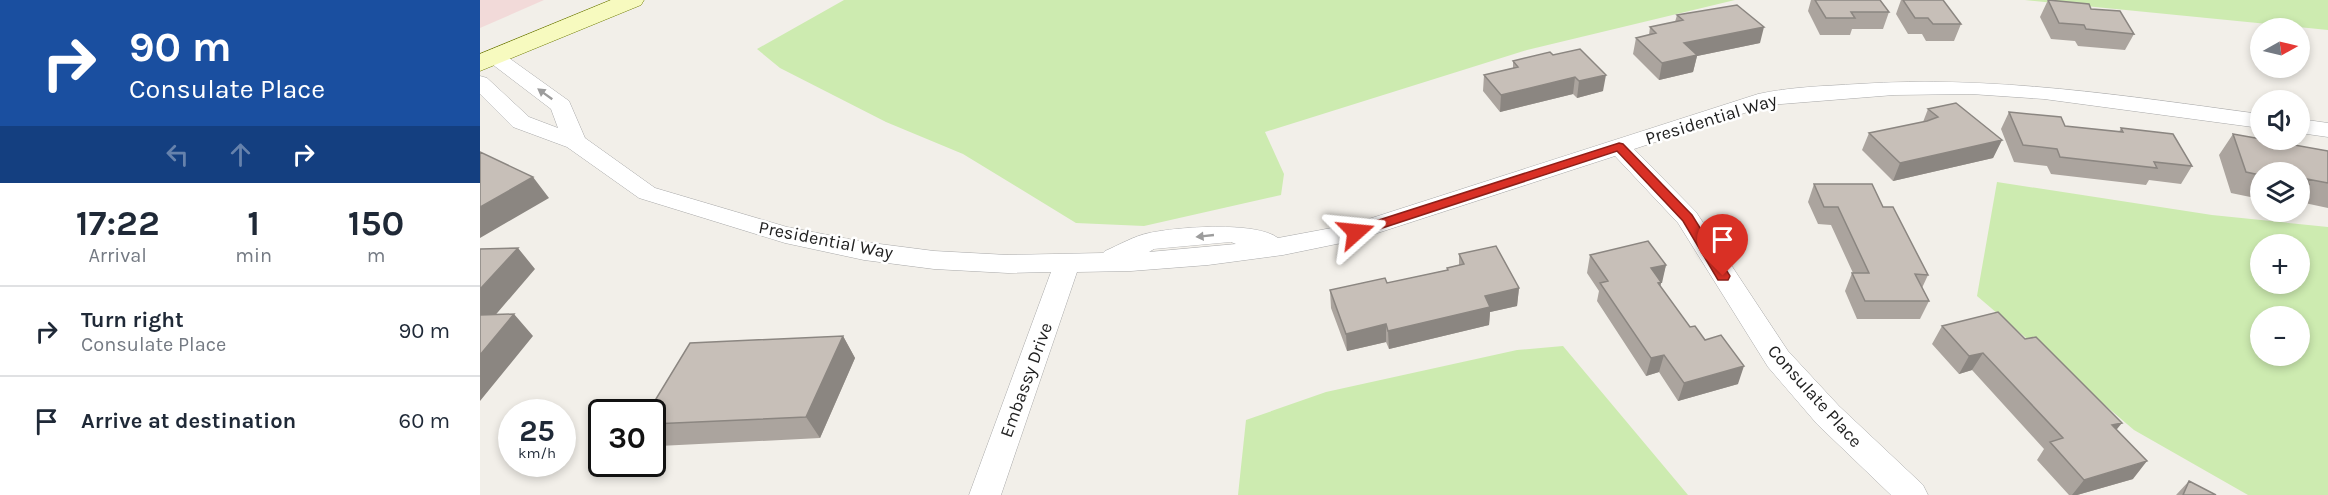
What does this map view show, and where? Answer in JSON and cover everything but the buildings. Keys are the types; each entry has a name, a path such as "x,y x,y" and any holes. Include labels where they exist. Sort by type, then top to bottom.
{"street":[{"path":"488,60 632,0"},
{"path":"488,60 561,105 575,142"},
{"name":"Presidential Way","path":"480,82 521,122 575,142 647,193 785,235 864,251 934,260 1098,263 1132,273 1239,262 1282,246 1356,232 1766,99 1866,89 1955,88 2016,91 2250,120"},
{"path":"2310,127 2328,130"},
{"name":"Consulate Place","path":"1619,147 1688,218 1733,292 1778,359 1828,415 1912,495"},
{"name":"Embassy Drive","path":"986,495 1067,264"}],"shaded area":[{"path":"480,0 544,0 480,28"}],"green space":[{"path":"844,0 1735,0 1527,50 1265,132 1284,174 1281,195 1144,226 1076,223 963,154 886,122 780,68 757,49"},
{"path":"2025,0 2328,0 2328,30 2310,28 2310,18 2250,18 2250,22"},
{"path":"1997,182 2250,219 2250,222 2280,222 2328,227 2328,495 2248,495 2134,430 1977,296"},
{"path":"1563,346 1688,495 1238,495 1246,420 1326,392 1517,350"}],"route":[{"path":"1356,232 1619,147 1688,218 1723,276"}]}
